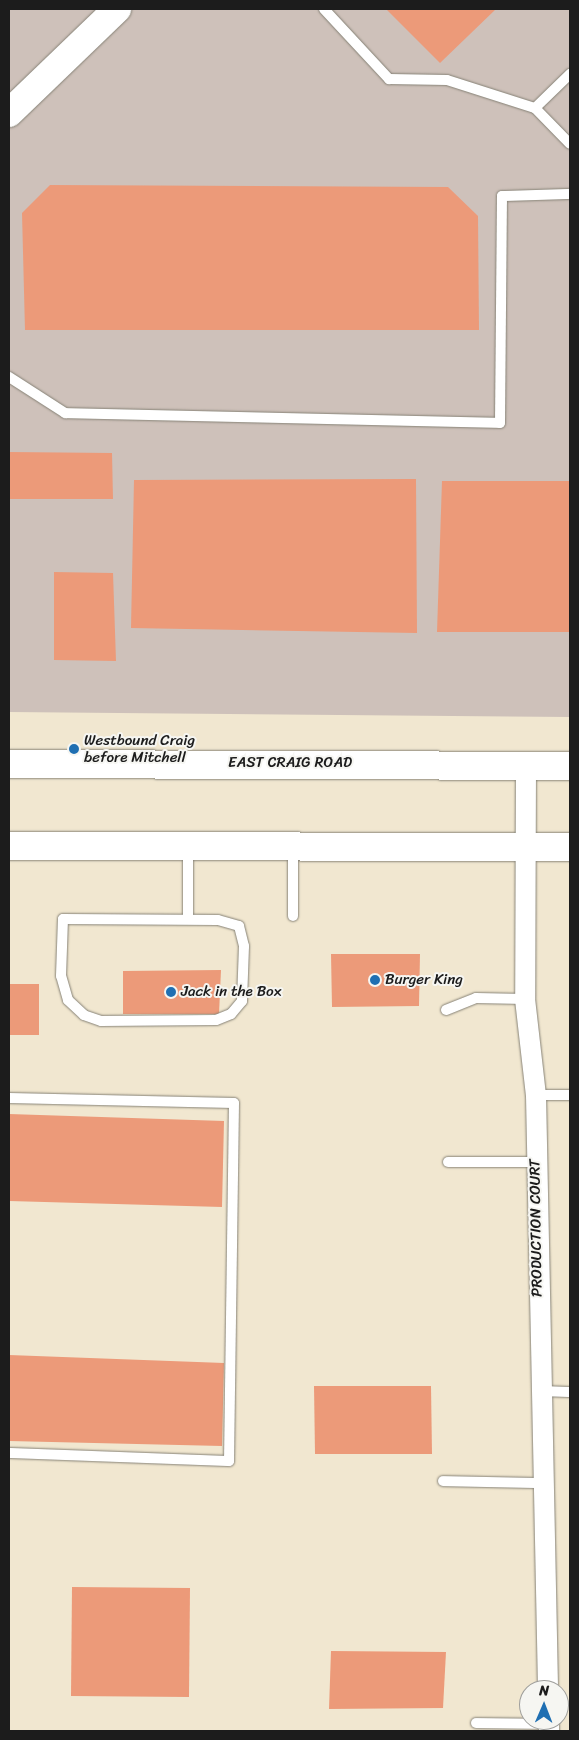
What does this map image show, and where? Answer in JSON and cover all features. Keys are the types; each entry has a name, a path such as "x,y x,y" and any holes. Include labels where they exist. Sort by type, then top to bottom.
{"main road":[{"path":"9,113 117,9"},
{"name":"EAST CRAIG ROAD","path":"9,764 570,766"},
{"path":"9,846 570,847"}],"street":[{"name":"PRODUCTION COURT","path":"526,766 525,998 536,1095 540,1391 548,1680"}],"lane":[{"path":"324,9 389,79 447,80 535,108 570,144"},
{"path":"535,108 570,74"},
{"path":"9,377 65,413 500,423 502,196 570,194"},
{"path":"188,846 188,919"},
{"path":"293,848 293,916"},
{"path":"188,919 218,920 239,926 245,984 242,1002 231,1014 216,1020 101,1022 84,1015 68,1000 61,976 63,920 188,919"},
{"path":"446,1010 476,998 525,998"},
{"path":"536,1095 570,1095"},
{"path":"9,1098 234,1103 229,1462 9,1453"},
{"path":"448,1162 536,1162"},
{"path":"540,1391 570,1392"},
{"path":"442,1480 542,1483"},
{"path":"476,1723 519,1724"}],"shaded area":[{"path":"9,9 570,9 570,717 9,712"}],"building":[{"path":"386,9 496,9 440,63"},
{"path":"50,185 448,187 478,216 479,330 25,330 22,213"},
{"path":"9,452 112,453 113,499 9,499"},
{"path":"416,479 417,633 131,628 134,480"},
{"path":"442,481 570,481 570,632 437,632"},
{"path":"54,572 113,573 116,661 54,660"},
{"name":"Burger King","path":"331,954 420,954 419,1006 332,1007"},
{"name":"Jack in the Box","path":"221,970 219,1014 123,1014 123,971"},
{"path":"9,984 39,984 39,1035 9,1035"},
{"path":"9,1114 224,1121 222,1207 9,1201"},
{"path":"9,1355 224,1363 222,1446 9,1441"},
{"path":"314,1386 431,1386 432,1454 315,1454"},
{"path":"72,1587 190,1588 189,1697 71,1696"},
{"path":"331,1651 446,1652 443,1708 329,1709"}],"place":[{"name":"Westbound Craig before Mitchell","path":"74,749"},
{"name":"Burger King","path":"375,980"},
{"name":"Jack in the Box","path":"171,992"}]}
